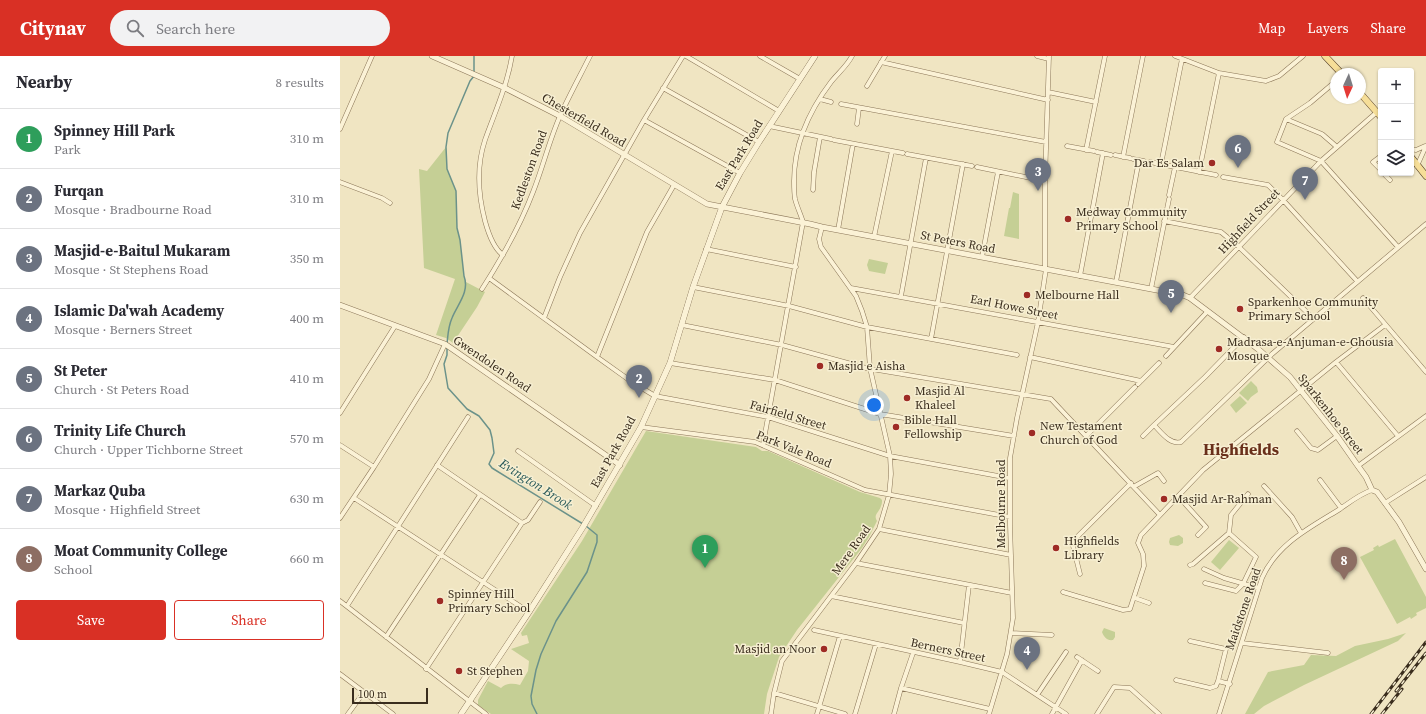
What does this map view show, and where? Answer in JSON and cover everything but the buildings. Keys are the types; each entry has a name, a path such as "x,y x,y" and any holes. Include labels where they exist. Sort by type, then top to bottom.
{"main road":[{"name":"East Park Road","path":"460,714 470,702 529,612 584,526 620,465 641,426 670,363 693,287 722,207 758,142 815,56"},
{"path":"1325,56 1336,68"},
{"path":"1366,100 1378,114"},
{"path":"1414,161 1426,176"}],"street":[{"path":"340,129 372,56"},
{"name":"Chesterfield Road","path":"432,56 505,88 560,116 707,204 722,207"},
{"path":"503,255 499,252 488,231 480,201 479,184 480,162 485,141 505,88 512,56"},
{"name":"Kedleston Road","path":"482,289 520,224 560,116 590,56"},
{"path":"544,318 560,276 580,233 644,120 684,56 779,111"},
{"path":"760,56 800,79"},
{"path":"763,445 803,222 795,198 794,168 801,134 820,99 852,56"},
{"path":"867,86 885,56"},
{"path":"1037,56 1049,58"},
{"path":"1086,150 1105,56"},
{"path":"1123,157 1143,56"},
{"path":"1175,56 1219,72 1266,81 1279,76 1303,56"},
{"name":"Melbourne Road","path":"990,712 1002,672 1013,618 1010,458 1038,322 1046,269 1045,181 1049,58"},
{"path":"1161,164 1182,59"},
{"path":"881,62 1048,100"},
{"path":"1199,172 1219,72"},
{"path":"1330,86 1310,103 1286,119 1277,142 1321,161 1398,246"},
{"path":"663,88 758,142"},
{"path":"1048,92 1096,102"},
{"path":"820,99 831,102"},
{"path":"841,104 1046,142"},
{"path":"857,124 859,108"},
{"name":"Highfield Street","path":"1190,298 1321,161 1378,116"},
{"path":"1286,119 1322,134 1337,147"},
{"path":"644,120 740,173"},
{"path":"769,126 801,134 1045,181"},
{"path":"813,190 814,172 820,137"},
{"path":"838,230 854,144"},
{"path":"1067,146 1144,161"},
{"path":"1414,150 1426,146"},
{"path":"1417,166 1426,146"},
{"path":"874,237 892,151"},
{"path":"1080,276 1103,153"},
{"path":"901,296 926,158"},
{"path":"1378,158 1373,162 1378,167"},
{"path":"1116,282 1138,160"},
{"path":"1150,162 1216,175"},
{"path":"931,339 962,164"},
{"path":"1151,289 1175,167"},
{"path":"982,257 998,172"},
{"path":"1223,176 1268,185 1357,282"},
{"path":"1386,176 1390,180"},
{"path":"340,182 382,198 390,203"},
{"path":"597,357 647,232 674,185"},
{"name":"St Peters Road","path":"722,207 1183,295 1190,298"},
{"path":"1164,221 1221,232 1239,247 1314,318"},
{"path":"1154,425 1169,440 1175,443 1180,442 1269,358 1314,318 1426,224"},
{"name":"Mere Road","path":"771,714 774,693 782,662 856,563 879,529 889,494 892,467 870,368 867,327 856,296 821,246 819,239 822,227"},
{"path":"706,249 796,267"},
{"path":"489,278 632,382 655,396"},
{"path":"693,287 789,306 867,327 1017,355"},
{"name":"Earl Howe Street","path":"851,288 1174,347"},
{"name":"Sparkenhoe Street","path":"1190,298 1269,358 1286,372 1302,390 1366,477 1372,490 1377,492 1399,522 1426,569"},
{"path":"1363,298 1426,371"},
{"name":"Gwendolen Road","path":"341,307 447,345 620,465"},
{"path":"1166,356 1206,313"},
{"path":"682,325 782,345 870,368 1051,399 1160,514"},
{"path":"1063,592 1128,610 1132,606 1135,598 1145,560 1138,543 1141,535 1203,470 1336,362 1385,325"},
{"path":"340,413 396,326"},
{"path":"1143,436 1244,338"},
{"path":"340,518 429,379 447,345"},
{"path":"1030,357 1138,384"},
{"path":"1336,362 1398,436"},
{"path":"670,363 775,380 880,414 1014,436"},
{"path":"1086,436 1159,363"},
{"name":"Fairfield Street","path":"655,396 768,417 890,456 1010,478"},
{"path":"1358,466 1426,416"},
{"path":"347,606 468,417"},
{"name":"Park Vale Road","path":"641,426 755,442 865,490 1010,517"},
{"path":"1297,431 1314,450 1318,450 1337,436"},
{"path":"340,445 374,467"},
{"path":"518,451 596,506"},
{"path":"437,465 522,523"},
{"path":"1135,486 1158,473 1164,480"},
{"path":"1385,503 1426,477"},
{"path":"1320,480 1341,508"},
{"path":"1080,574 1072,542 1131,483"},
{"path":"1264,486 1292,517 1301,533"},
{"name":"Maidstone Road","path":"1220,714 1258,588 1265,570 1277,553 1290,540 1372,490"},
{"path":"1190,565 1229,533 1231,515 1248,494"},
{"path":"386,637 480,495"},
{"path":"1178,496 1206,527 1198,535"},
{"path":"354,498 529,612"},
{"path":"426,669 522,523 528,520 540,502"},
{"path":"879,529 1011,555"},
{"path":"1205,583 1236,591 1243,584 1256,557 1229,533"},
{"path":"856,563 1012,593"},
{"path":"1204,569 1224,578 1258,588"},
{"path":"960,662 969,585"},
{"path":"831,596 964,623"},
{"path":"1135,598 1149,603"},
{"path":"340,601 486,714"},
{"name":"Berners Street","path":"814,630 1002,672 1066,714"},
{"path":"1011,633 1052,636"},
{"path":"817,714 840,636"},
{"path":"1176,680 1210,688 1216,686 1218,681 1226,650 1190,641"},
{"path":"1242,643 1328,653"},
{"path":"856,714 876,644"},
{"path":"1037,695 1066,652"},
{"path":"894,714 900,688 913,653"},
{"path":"1077,657 1098,671"},
{"path":"1052,714 1055,706 1082,660"},
{"path":"340,674 393,714"},
{"path":"1218,681 1230,684"},
{"path":"900,688 990,712"},
{"path":"1097,714 1114,688 1130,688 1159,714"},
{"path":"348,714 364,692"},
{"path":"774,693 845,714"}],"green space":[{"path":"446,147 447,169 456,191 457,228 460,240 464,276 466,282 485,292 453,343 446,338 436,335 455,279 424,268 419,169 427,171"},
{"path":"1013,192 1019,194 1019,239 1004,236"},
{"path":"869,259 888,263 885,274 869,271 867,265"},
{"path":"1251,381 1257,387 1258,392 1248,401 1239,393"},
{"path":"1240,396 1247,403 1236,413 1230,405"},
{"path":"646,431 756,447 762,451 768,451 860,492 880,498 882,503 876,515 877,521 862,548 797,630 779,657 767,694 764,714 491,714 478,705 478,700 488,681 501,688 510,684 520,685 528,671 529,661 511,649 529,643 527,635 522,636 521,633 582,541"},
{"path":"1179,535 1183,538 1183,543 1178,546 1170,545 1170,538"},
{"path":"1395,539 1426,597 1426,608 1416,613 1417,615 1411,619 1410,617 1397,624 1360,557 1374,550 1373,548 1378,545 1379,547"},
{"path":"1229,540 1239,548 1220,570 1211,562"},
{"path":"1104,628 1115,632 1115,637 1113,640 1109,640 1105,637 1102,632"},
{"path":"1406,633 1398,641 1304,685 1264,706 1254,714 1245,714 1268,672 1304,665 1311,655 1336,656 1355,646 1388,639"}],"waterway":[{"name":"Evington Brook","path":"474,56 474,72"},
{"name":"Evington Brook","path":"447,344 448,331 454,313 464,293 465,282 460,240 457,228 456,191 447,169 446,147 448,133 470,81 474,76"},
{"name":"Evington Brook","path":"447,348 447,355 444,364 448,388 467,409 479,416 490,430 494,453 489,464 492,468 583,524"},
{"name":"Evington Brook","path":"537,714 532,704 531,696 541,654 556,621 587,572 597,542 597,535 586,526"}],"railway":[{"path":"1371,714 1426,642"},
{"path":"1396,691 1426,653"},
{"path":"1382,714 1402,689"}],"place":[{"name":"Dar Es Salam","path":"1212,163"},
{"name":"Trinity Life Church","path":"1238,168"},
{"name":"Masjid-e-Baitul Mukaram","path":"1038,191"},
{"name":"Markaz Quba","path":"1305,200"},
{"name":"Medway Community Primary School","path":"1068,219"},
{"name":"Melbourne Hall","path":"1027,295"},
{"name":"Sparkenhoe Community Primary School","path":"1240,309"},
{"name":"St Peter","path":"1171,313"},
{"name":"Madrasa-e-Anjuman-e-Ghousia Mosque","path":"1219,349"},
{"name":"Masjid e Aisha","path":"820,366"},
{"name":"Furqan","path":"639,398"},
{"name":"Masjid Al Khaleel","path":"907,398"},
{"name":"Bible Hall Fellowship","path":"896,427"},
{"name":"New Testament Church of God","path":"1032,433"},
{"name":"Masjid Ar-Rahman","path":"1164,499"},
{"name":"Highfields Library","path":"1056,548"},
{"name":"Spinney Hill Park","path":"705,568"},
{"name":"Moat Community College","path":"1344,580"},
{"name":"Spinney Hill Primary School","path":"440,601"},
{"name":"Masjid an Noor","path":"824,649"},
{"name":"Islamic Da'wah Academy","path":"1027,670"},
{"name":"St Stephen","path":"459,671"}],"district":[{"name":"Highfields","path":"1241,449"}]}
